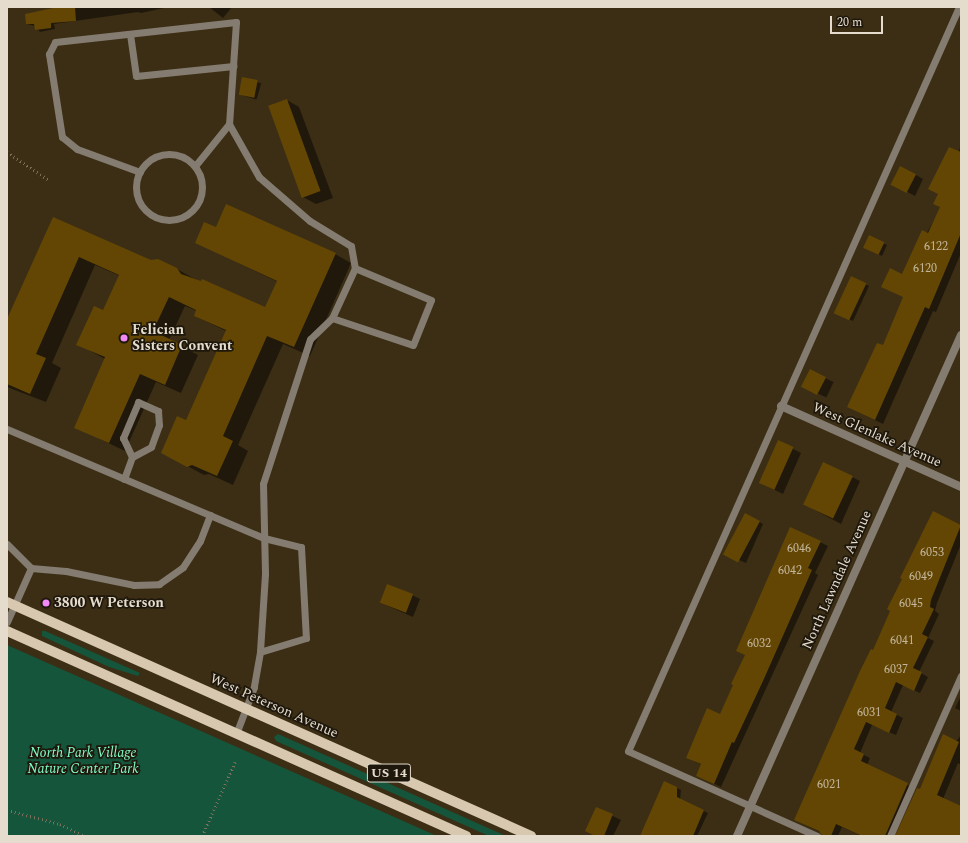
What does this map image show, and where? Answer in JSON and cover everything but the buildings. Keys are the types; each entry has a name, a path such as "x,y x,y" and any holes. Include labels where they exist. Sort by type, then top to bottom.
{"main road":[{"name":"West Peterson Avenue","path":"10,604 530,836"},
{"name":"US 14","path":"7,631 466,836"}],"street":[{"name":"North Lawndale Avenue","path":"737,836 961,335"},
{"name":"West Glenlake Avenue","path":"781,406 961,487"}],"lane":[{"path":"817,836 628,751 959,7"},
{"path":"140,172 77,150 62,137 49,54 55,42 236,22 229,124 260,177 310,221 351,246 355,268 332,318 310,339 283,416 263,484 265,574 260,652 254,687 247,709 236,734"},
{"path":"130,34 136,76 233,66"},
{"path":"195,166 229,124"},
{"path":"161,155 180,156 195,166 202,183 199,202 186,215 173,219 159,218 143,207 136,190 140,172 152,158 161,155"},
{"path":"332,318 413,345 431,300 355,268"},
{"path":"124,479 132,457 151,447 159,425 158,411 138,402 123,438 132,457"},
{"path":"7,428 264,538 301,547 306,638 260,652"},
{"path":"7,544 31,568 66,571 134,585 159,584 183,567 200,541 210,515"},
{"path":"7,622 10,604 31,568"},
{"path":"890,836 961,676"}],"path":[{"path":"7,152 49,180"},
{"path":"202,836 235,762"},
{"path":"7,810 60,824 85,836"}],"green space":[{"path":"42,631 140,673 138,676 109,667 42,636"},
{"name":"North Park Village Nature Center Park","path":"7,645 437,836 7,836"},
{"path":"278,734 506,836 489,836 276,741 274,737"}],"place":[{"name":"Felician Sisters Convent","path":"124,338"},
{"name":"3800 W Peterson","path":"46,603"}]}
